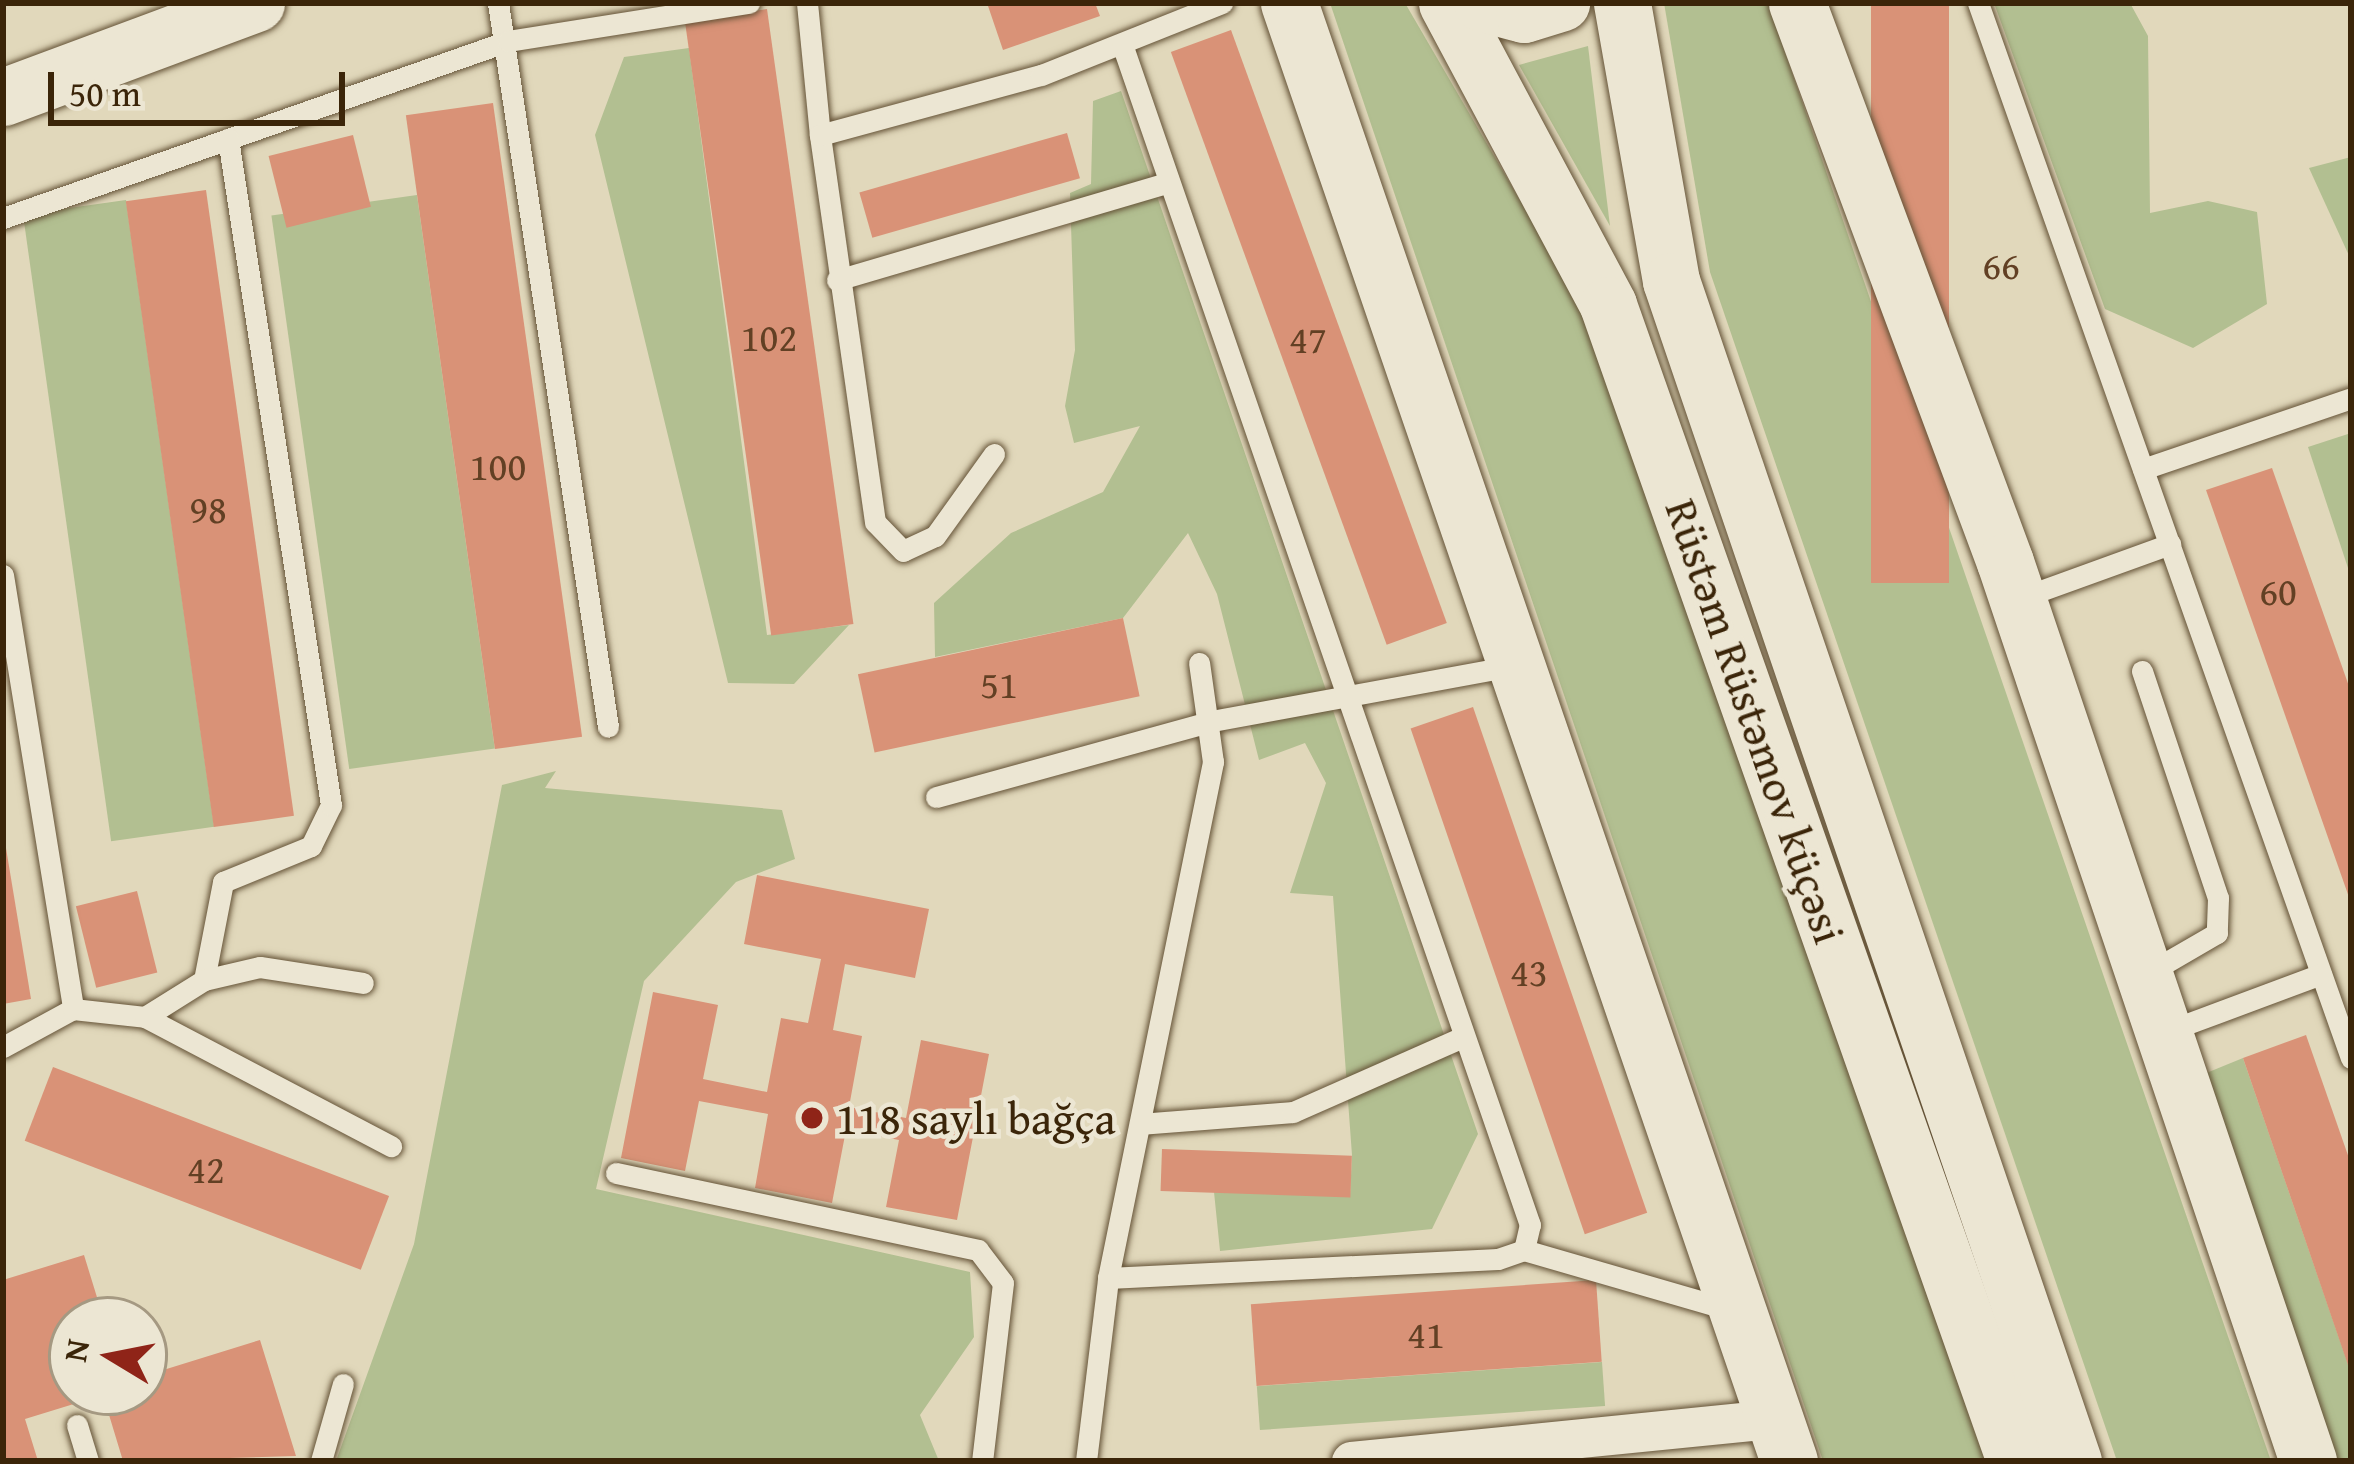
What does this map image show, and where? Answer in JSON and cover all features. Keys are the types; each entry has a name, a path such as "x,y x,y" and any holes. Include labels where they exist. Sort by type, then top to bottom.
{"street":[{"path":"3,97 256,3"},
{"path":"1289,3 1524,664 1782,1440 1351,1461"},
{"name":"Rüstəm Rüstəmov küçəsi","path":"1447,3 1609,305 2015,1461"},
{"path":"1483,3 1524,14 1561,3"},
{"name":"Rüstəm Rüstəmov küçəsi","path":"1622,3 1671,281 2073,1461"},
{"path":"1797,3 2018,599 2308,1461"}],"lane":[{"path":"498,3 508,40 608,727"},
{"path":"3,218 508,40 749,3"},
{"path":"807,3 837,280 875,522 903,551 935,536 994,454"},
{"path":"820,135 1122,44 1222,3"},
{"path":"1978,3 2351,1058"},
{"path":"1122,44 1163,184 1530,1226 1524,1250"},
{"path":"204,980 223,882 311,846 331,805 228,139"},
{"path":"837,280 1163,184"},
{"path":"2143,469 2351,398"},
{"path":"2018,599 2170,544"},
{"path":"3,575 73,1009"},
{"path":"1086,1461 1108,1278 1212,721 1199,663"},
{"path":"936,797 1212,721 1524,664"},
{"path":"2142,671 2218,898 2217,933 2142,975"},
{"path":"145,1017 204,980 260,968 363,983"},
{"path":"2162,1033 2321,974"},
{"path":"3,1047 73,1009 145,1017 391,1146"},
{"path":"1139,1124 1293,1112 1463,1037"},
{"path":"616,1173 978,1250 1003,1283 982,1461"},
{"path":"1108,1278 1524,1250 1739,1312"},
{"path":"321,1461 344,1384"},
{"path":"77,1425 88,1461"}],"green space":[{"path":"1330,3 1405,3 1581,305 1985,1461 1823,1461"},
{"path":"1664,3 1768,3 2271,1461 2117,1461 1710,272"},
{"path":"1994,3 2130,3 2148,36 2150,213 2208,201 2257,212 2267,304 2193,348 2105,309"},
{"path":"1588,46 1610,226 1519,65"},
{"path":"689,48 767,635 849,625 794,684 728,683 595,135 624,57"},
{"path":"1121,91 1478,1134 1432,1229 1220,1251 1214,1192 1350,1196 1352,1155 1333,896 1290,893 1326,783 1305,743 1259,760 1217,594 1188,533 1123,618 935,657 934,603 1011,533 1103,492 1140,426 1074,443 1065,406 1075,350 1070,193 1091,184 1093,101"},
{"path":"2351,157 2351,260 2309,168"},
{"path":"417,195 495,749 349,769 271,215"},
{"path":"126,200 214,827 111,841 23,214"},
{"path":"2351,433 2351,577 2308,447"},
{"path":"556,771 545,788 782,810 795,859 736,882 644,981 596,1189 970,1272 974,1337 920,1415 939,1461 336,1461 414,1244 502,785"},
{"path":"2243,1058 2351,1373 2351,1461 2327,1461 2199,1076"},
{"path":"1602,1362 1605,1406 1260,1430 1257,1386"}],"building":[{"path":"987,3 1095,3 1100,16 1003,50"},
{"path":"1871,3 1949,3 1949,583 1871,583"},
{"path":"767,9 853,624 771,636 685,21"},
{"path":"1231,30 1447,623 1387,645 1171,52"},
{"path":"493,103 582,737 495,749 406,115"},
{"path":"1067,133 1080,178 872,238 859,193"},
{"path":"353,135 371,207 286,228 269,156"},
{"path":"206,190 294,816 214,827 126,201"},
{"path":"2272,468 2351,692 2351,903 2206,490"},
{"path":"1123,618 1140,696 875,753 858,674"},
{"path":"1473,707 1647,1213 1585,1234 1411,728"},
{"path":"3,830 31,999 3,1004"},
{"path":"757,875 929,909 915,978 845,964 833,1030 862,1036 849,1107 906,1118 921,1040 989,1054 957,1220 886,1207 899,1140 846,1130 832,1203 755,1188 768,1114 699,1101 685,1171 621,1158 653,992 718,1005 703,1079 767,1092 781,1018 808,1023 821,959 744,944"},
{"path":"137,891 157,973 96,988 76,906"},
{"path":"2306,1035 2351,1164 2350,1371 2243,1058"},
{"path":"53,1067 389,1196 361,1270 25,1141"},
{"path":"1162,1149 1352,1156 1350,1198 1161,1191"},
{"path":"84,1255 97,1296 48,1296 48,1412 25,1419 38,1461 3,1461 3,1280"},
{"path":"1596,1280 1602,1362 1257,1386 1251,1304"},
{"path":"260,1340 296,1456 123,1461 109,1416 168,1416 168,1369"}],"place":[{"name":"118 saylı bağça","path":"812,1118"}]}
